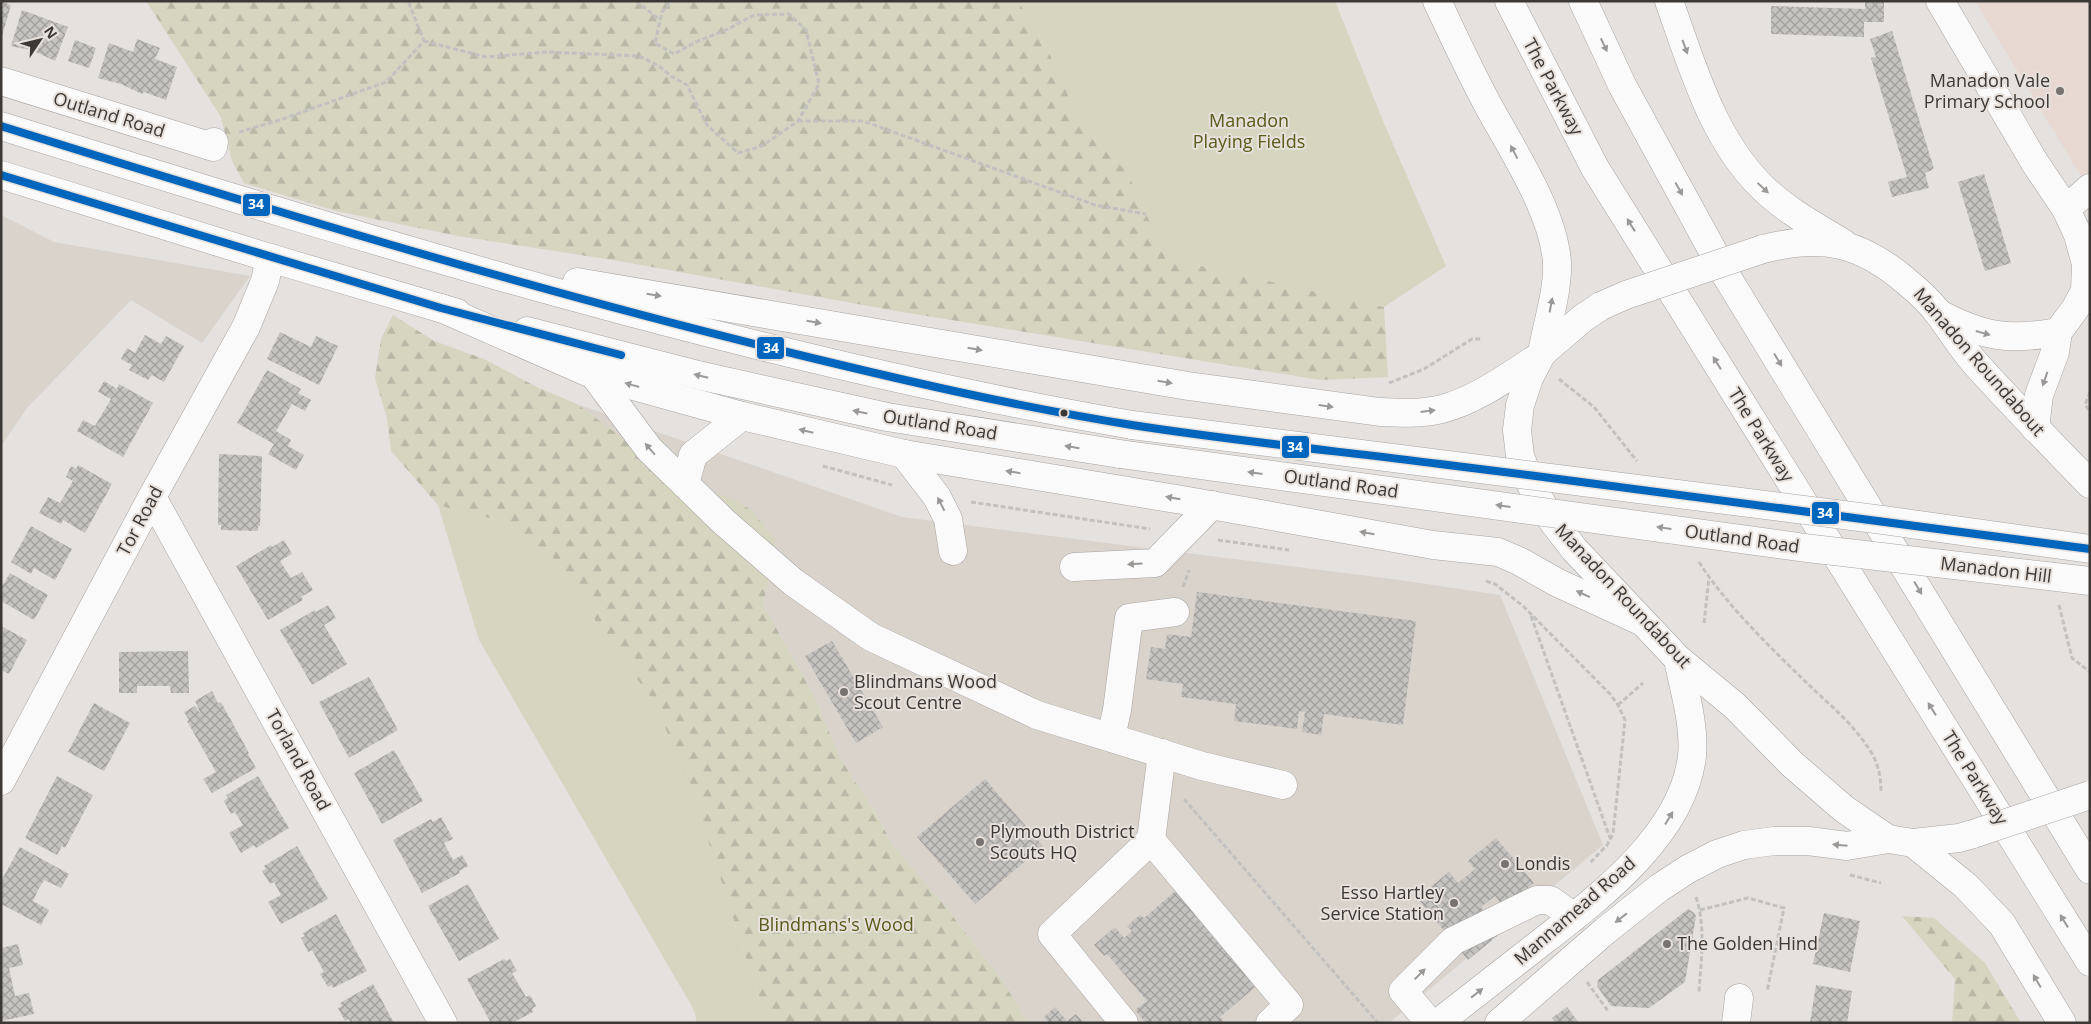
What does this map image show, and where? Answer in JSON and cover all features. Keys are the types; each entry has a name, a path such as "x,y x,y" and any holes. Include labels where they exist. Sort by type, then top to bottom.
{"main road":[{"path":"433,258 1188,386 1380,412 1410,413 1433,410 1463,402 1541,354 1556,281 1553,243 1539,201 1467,66 1437,1"},
{"name":"The Parkway","path":"1509,1 1595,168 2090,962"},
{"path":"1583,1 1622,85 1728,277 2090,870"},
{"path":"1669,1 1696,74 1720,129 1747,171 1780,203 1846,245"},
{"path":"1938,313 1963,326 1990,335 2014,337 2058,332 2082,315 2086,264 2078,235 2066,209 2035,163 1940,1"},
{"name":"Outland Road","path":"1,80 213,147 214,142"},
{"name":"Outland Road","path":"1,126 306,221 711,335 1018,405 1132,425 1883,520"},
{"name":"Outland Road","path":"1,175 440,308 702,376 887,417 1120,454 1796,546 1903,558"},
{"path":"2066,209 2090,188"},
{"name":"Manadon Roundabout","path":"2062,1023 2002,924 1986,905 1966,886 1901,841 1844,809 1820,789 1735,706 1678,659 1574,549 1551,519 1531,485 1520,456 1517,430 1520,405 1529,378 1541,354 1583,318 1601,306 1626,295 1763,249 1797,242 1846,245 1867,252 1890,266 1938,313 1961,348 2090,484"},
{"name":"Tor Road","path":"1,781 152,497 246,327 265,281 270,258"},
{"path":"440,308 594,375 742,416 904,454 1212,505 1433,545 1498,552 1519,561 1558,583 1643,622"},
{"path":"2035,428 2040,395 2054,352 2058,332"},
{"path":"594,375 650,449 724,522 793,582 871,637 1037,715 1202,766 1283,785"},
{"path":"685,484 693,455 742,416"},
{"path":"2054,447 2090,467"},
{"path":"904,454 937,497 948,519 953,551"},
{"name":"Torland Road","path":"152,497 443,1023"},
{"path":"1074,567 1155,563 1212,505"},
{"name":"Manadon Hill","path":"1883,520 2090,549"},
{"name":"Manadon Hill","path":"1903,558 2090,581"},
{"path":"1110,737 1117,710 1129,618 1175,612"},
{"name":"Mannamead Road","path":"1438,1023 1574,917 1624,872 1653,841 1679,800 1687,779 1692,757 1692,735 1678,659"},
{"path":"1124,1023 1052,934 1151,840 1168,755"},
{"path":"1901,841 1959,838 2090,795"},
{"path":"1151,840 1290,1005 1270,1023"},
{"name":"Mannamead Road","path":"1499,1023 1605,931 1659,888 1688,869 1717,854 1744,845 1774,841 1808,841 1847,846 1901,841"},
{"path":"1430,1023 1403,992 1453,941 1537,900 1550,900 1574,917"}],"path":[{"path":"408,1 424,41"},
{"path":"636,1 660,20"},
{"path":"424,41 486,57 546,52 638,56 659,66 687,86 707,125 738,153 762,146 798,121 819,84 806,30 789,14 754,15 674,54 655,43 662,12 671,1"},
{"path":"214,142 243,130 280,120 386,82 424,41"},
{"path":"798,121 863,121 1096,205 1146,214"},
{"path":"1386,385 1424,369 1472,338 1481,339"},
{"path":"1558,379 1594,407 1639,464"},
{"path":"2090,392 2085,405 2090,411"},
{"path":"1175,612 1190,565"},
{"path":"1479,578 1495,584 1530,613 1610,694 1618,704 1625,720 1618,805 1613,834 1589,865"},
{"path":"1704,623 1709,578 1787,664 1860,736 1877,764 1881,778 1881,792"},
{"path":"2058,601 2072,658 2090,672"},
{"path":"1530,613 1610,839"},
{"path":"1618,704 1643,683"},
{"path":"1168,755 1182,796 1378,1023"},
{"path":"1844,873 1881,883"},
{"path":"1693,889 1700,910 1702,955 1699,992"},
{"path":"1700,910 1748,898 1784,908 1772,961 1767,996"},
{"path":"1582,975 1608,1011"}],"shaded area":[{"name":"Manadon Vale Primary School","path":"1975,1 2090,1 2090,187 2084,181"},
{"path":"1,215 54,242 250,276 202,343 131,300 27,408 1,446"},
{"path":"577,404 902,517 1400,580 1500,595 1603,845 1389,1023 1028,1023 1002,980 945,906 893,845 873,809 840,758 814,696 763,604 773,566 668,480 616,433"}],"green space":[{"path":"146,1 1018,1 1045,43 1084,131 1127,171 1166,258 1384,307 1388,377 1320,380 902,312 619,261 458,236 336,211 244,183 232,161 221,117"},
{"name":"Manadon Playing Fields","path":"1018,1 1335,1 1383,121 1446,266 1384,307 1166,258 1127,171 1084,131 1045,43"},
{"name":"Blindmans's Wood","path":"393,315 434,341 484,359 539,388 577,404 616,433 668,480 729,497 751,510 775,539 773,566 763,604 814,696 840,758 873,809 893,845 945,906 1002,980 1028,1023 767,1023 689,782 596,623 585,599 551,555 525,540 509,522 468,514 438,505 391,451 387,418 375,378 381,339"},
{"path":"438,505 468,514 509,522 525,540 551,555 585,599 596,623 654,702 689,782 767,1023 697,1023 694,1010 479,640"},
{"path":"1902,916 1934,918 1985,963 2021,1023 1952,1023 1955,979"}],"building":[{"path":"1,1 11,5 2,36 1,36"},
{"path":"1865,1 1884,1 1884,22 1864,22 1864,37 1771,34 1771,6 1865,9"},
{"path":"22,10 68,27 55,61 34,51 11,46"},
{"path":"1892,31 1934,169 1925,173 1929,188 1892,197 1888,182 1907,177 1871,58 1876,57 1870,39"},
{"path":"137,39 160,48 155,59 177,67 166,100 144,92 142,94 121,84 98,78 109,43 133,52"},
{"path":"75,40 96,48 89,68 68,61"},
{"path":"1984,174 2011,263 1985,271 1958,182"},
{"path":"280,332 311,347 316,336 338,346 319,385 267,359"},
{"path":"145,335 161,344 166,336 184,346 164,382 152,375 148,380 129,370 132,365 121,359 127,348 135,353"},
{"path":"267,370 301,389 298,393 311,400 305,411 292,404 276,431 291,440 288,446 304,455 296,470 268,454 274,444 237,423"},
{"path":"104,381 117,389 119,384 153,403 123,457 77,431 83,420 95,426 111,399 98,392"},
{"path":"219,454 262,456 260,526 258,526 258,531 221,530 221,525 218,525"},
{"path":"78,465 112,484 85,533 63,520 61,524 39,513 48,497 60,503 73,481 66,477 71,466 76,469"},
{"path":"31,526 72,549 55,580 34,568 31,574 11,562"},
{"path":"284,540 292,554 280,561 291,578 302,572 313,590 301,597 303,600 268,620 236,566 271,545 272,547"},
{"path":"10,573 48,595 34,620 1,601 1,588"},
{"path":"1197,592 1416,621 1403,725 1324,714 1321,735 1302,732 1305,712 1299,711 1297,729 1234,721 1236,704 1181,697 1183,684 1146,679 1151,647 1165,649 1167,634 1191,637"},
{"path":"328,605 336,618 324,625 347,664 312,685 280,630 315,610 316,612"},
{"path":"1,626 27,640 9,674 1,670"},
{"name":"Blindmans Wood Scout Centre","path":"832,641 883,727 856,743 805,656"},
{"path":"188,651 189,693 171,693 170,686 137,686 137,693 119,693 119,652"},
{"path":"369,677 398,730 349,758 319,702"},
{"path":"212,691 218,703 221,702 256,768 212,793 203,779 216,772 187,721 189,720 184,712 195,706 200,712 195,701"},
{"path":"94,703 130,723 104,771 68,752"},
{"path":"394,750 423,801 382,824 354,773"},
{"path":"57,776 93,795 65,848 62,846 57,855 25,838"},
{"path":"258,776 289,828 256,848 254,845 241,853 229,833 243,825 235,812 231,814 224,801 228,798 226,795"},
{"name":"Plymouth District Scouts HQ","path":"985,779 1043,846 975,904 917,837"},
{"path":"441,817 453,839 444,843 453,860 462,855 468,866 459,871 460,873 422,893 393,840 431,819 433,822"},
{"name":"Esso Hartley Service Station","path":"1496,838 1534,883 1504,908 1495,896 1481,907 1502,932 1468,960 1417,898 1449,872 1458,883 1475,869 1468,861"},
{"path":"297,846 328,899 281,924 268,902 281,895 274,882 270,884 262,871 266,869 264,866"},
{"path":"20,847 69,874 61,888 44,880 38,890 33,901 49,910 41,925 1,904 1,881"},
{"path":"468,884 499,939 459,961 428,906"},
{"path":"1179,888 1260,983 1220,1017 1225,1023 1146,1023 1135,1010 1147,1001 1107,954 1104,956 1094,945 1115,927 1124,938 1132,931 1127,926 1140,915 1144,918"},
{"name":"The Golden Hind","path":"1688,909 1696,916 1685,982 1649,1008 1611,1006 1597,986 1598,980"},
{"path":"1824,913 1860,921 1850,972 1813,964"},
{"path":"336,914 367,971 333,988 332,985 328,987 320,974 324,972 312,950 308,952 301,938 305,936 303,933"},
{"path":"18,944 23,965 9,968 15,996 29,993 34,1014 1,1021 1,948"},
{"path":"504,959 506,961 510,959 517,971 512,973 526,997 530,995 536,1006 532,1009 533,1012 512,1023 491,1023 467,979"},
{"path":"373,984 394,1023 351,1023 349,1019 345,1021 338,1008 342,1006 340,1003"},
{"path":"1816,985 1852,991 1847,1023 1810,1023"},
{"path":"1055,1007 1067,1021 1076,1014 1084,1023 1049,1023 1044,1017"},
{"path":"1567,1007 1579,1023 1555,1023 1552,1018"}],"transit line":[{"name":"34","path":"1,126 386,244 580,298 819,360 997,400 1132,425 1209,436 1684,495 2090,549"},
{"name":"34","path":"1,175 441,308 621,355"}],"place":[{"name":"Manadon Vale Primary School","path":"2060,91"},
{"name":"Blindmans Wood Scout Centre","path":"844,692"},
{"name":"Plymouth District Scouts HQ","path":"980,842"},
{"name":"Londis","path":"1505,864"},
{"name":"Esso Hartley Service Station","path":"1454,903"},
{"name":"The Golden Hind","path":"1667,944"}]}
